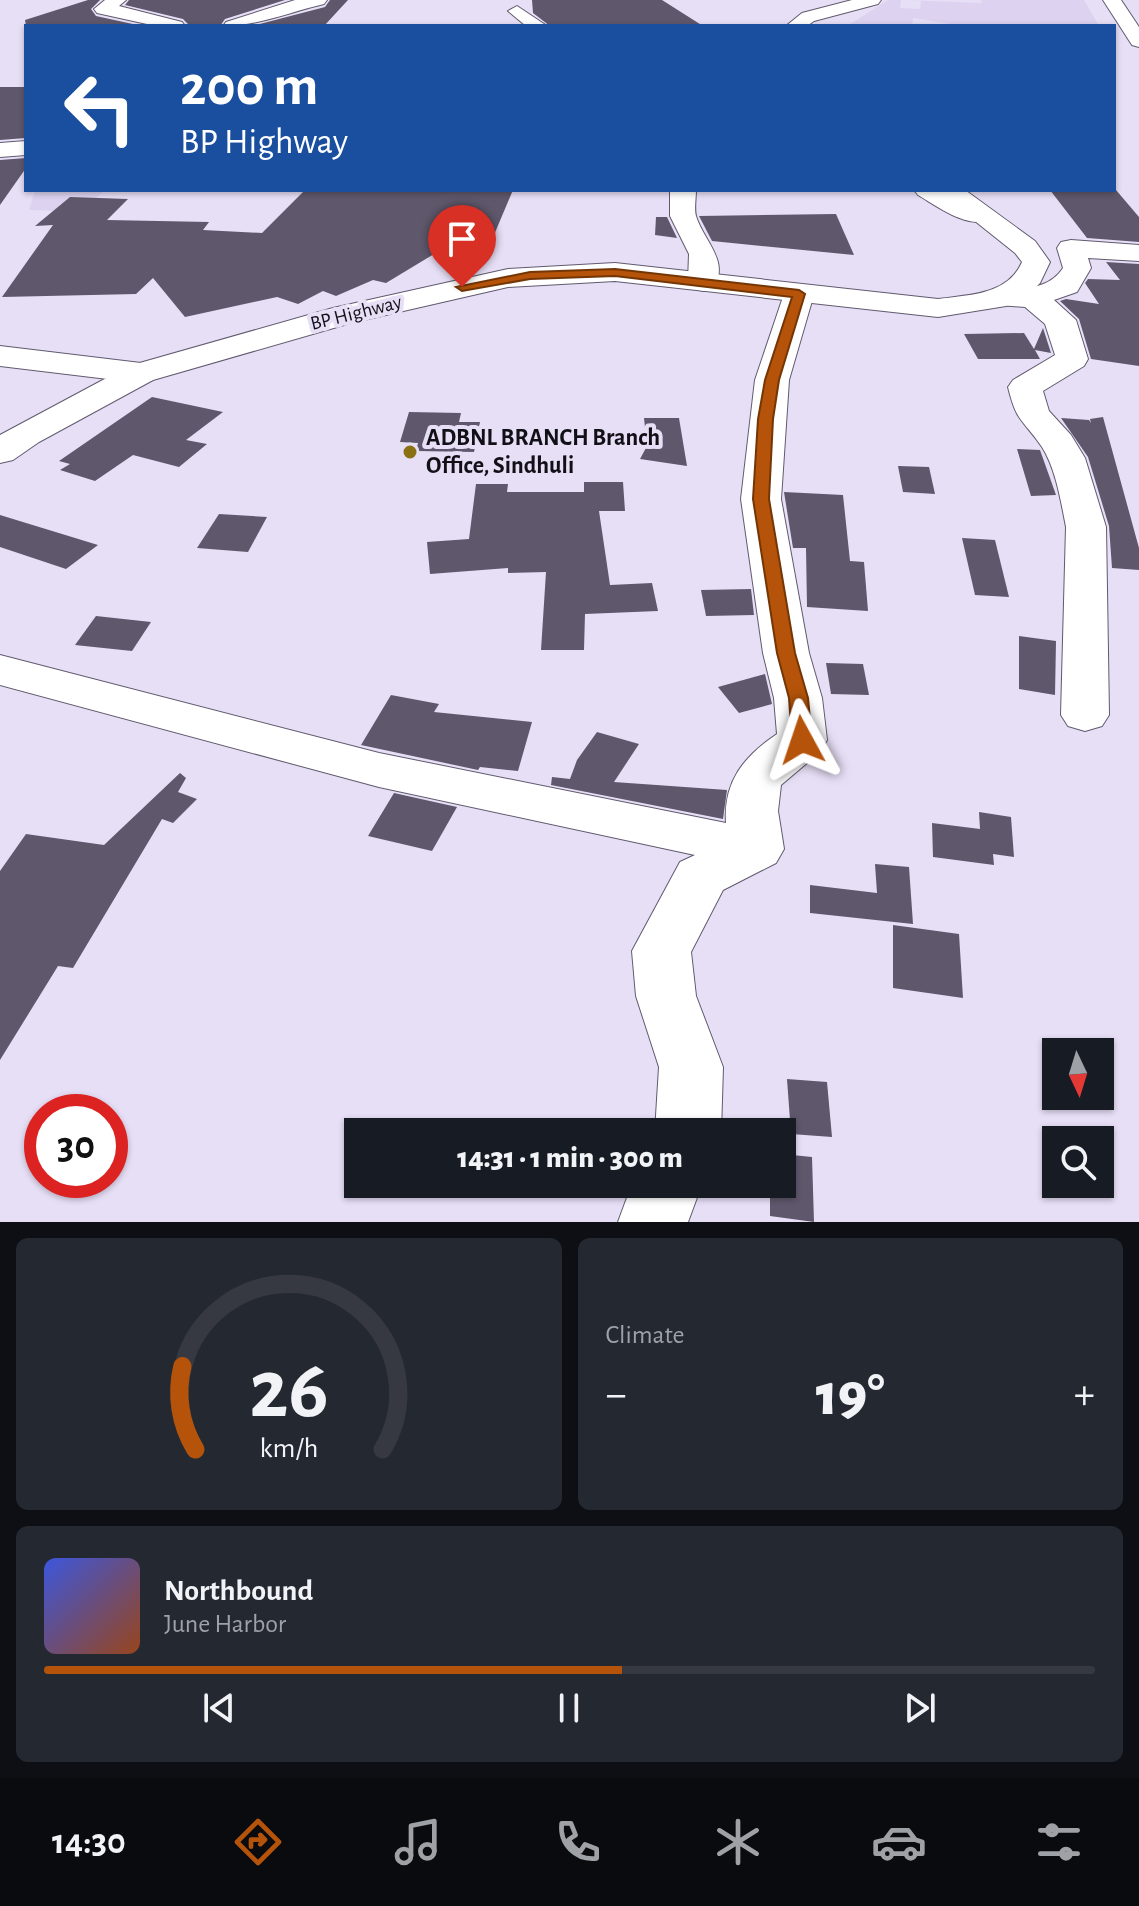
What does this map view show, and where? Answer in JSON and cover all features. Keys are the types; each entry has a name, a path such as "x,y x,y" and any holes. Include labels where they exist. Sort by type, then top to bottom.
{"main road":[{"path":"117,0 103,9 169,24"},
{"path":"237,24 278,9 318,0"},
{"path":"798,24 808,17 872,0"},
{"path":"1112,0 1139,41"},
{"path":"517,11 535,24"},
{"path":"0,150 24,148"},
{"path":"683,192 683,216 703,254 703,282"},
{"path":"930,192 965,212 981,215"},
{"name":"BP Highway","path":"0,452 26,434 141,373 344,315 508,278 615,272 938,308 1014,299 1036,262 1025,247 952,192"},
{"path":"1014,299 1066,286 1077,268 1071,248 1139,253"},
{"path":"757,849 749,808 753,784 776,758 802,740 798,698 786,653 777,580 761,499 772,380 799,294"},
{"path":"1014,299 1060,320 1072,359 1025,387 1032,414 1058,443 1066,458 1086,527 1085,715"},
{"path":"0,356 141,373"},
{"path":"0,670 379,770 757,849"},
{"path":"689,1118 691,1067 666,996 661,951 686,910 700,877 757,849"},
{"path":"653,1222 662,1198"}],"shaded area":[{"path":"888,0 901,0 900,8 920,9 921,1 905,0 982,3 981,0 1084,0 1098,24 950,24 913,18 912,24 850,24"},
{"path":"34,192 103,192 81,212 29,210"}],"building":[{"path":"88,0 100,0 91,9 96,16 133,24 26,24 25,20"},
{"path":"129,0 285,0 225,19 221,24 188,24 183,19 125,5"},
{"path":"330,0 348,0 326,24 260,24 325,7"},
{"path":"532,0 662,0 700,24 547,24 533,13"},
{"path":"0,87 24,87 24,138 0,140"},
{"path":"24,158 24,171 0,205 0,160"},
{"path":"1116,190 1139,217 1139,242 1087,238 1052,192"},
{"path":"303,192 512,192 491,242 450,240 440,255 434,254 386,283 373,280 336,296 323,291 298,304 277,297 185,317 153,278 136,294 2,297 53,225 35,226 70,197 128,199 107,220 209,222 203,230 262,233"},
{"path":"836,214 854,255 712,241 699,216"},
{"path":"656,217 667,217 677,238 655,235"},
{"path":"1106,262 1139,264 1139,366 1091,359 1079,319 1060,301 1066,299 1099,304 1085,283 1088,279 1120,280"},
{"path":"1043,328 1051,353 1035,350 1040,359 978,359 964,334 1024,333 1034,349"},
{"path":"152,397 223,412 186,440 207,444 179,467 133,455 95,481 60,470 70,464 59,461"},
{"path":"409,412 461,413 459,422 480,422 474,452 416,451 418,443 400,442"},
{"path":"1103,417 1139,548 1139,570 1112,568 1109,526 1088,457 1061,418 1089,420 1091,423 1090,419"},
{"path":"644,418 679,418 687,466 640,459 647,446"},
{"path":"1017,449 1040,450 1056,495 1031,496"},
{"path":"898,466 929,467 935,494 903,492"},
{"path":"584,482 623,482 625,511 599,511 610,585 652,583 658,611 585,614 584,650 541,650 546,572 508,573 508,568 430,574 427,542 469,539 476,484 508,484 507,492 584,492"},
{"path":"784,492 843,495 850,561 864,562 868,611 807,607 806,548 793,548"},
{"path":"219,514 267,517 248,552 197,548"},
{"path":"0,515 98,545 66,569 0,547"},
{"path":"962,538 995,540 1009,597 975,595"},
{"path":"751,589 754,615 706,616 701,590"},
{"path":"96,616 151,622 132,651 75,645"},
{"path":"1019,636 1056,641 1055,695 1019,689"},
{"path":"826,663 863,664 869,695 831,694"},
{"path":"765,674 772,704 739,713 718,687"},
{"path":"391,695 439,704 434,712 532,722 518,771 480,767 478,770 361,745"},
{"path":"597,732 639,744 614,782 727,790 723,819 551,785 552,777 570,779 577,760"},
{"path":"180,773 186,778 178,792 197,799 173,823 162,819 73,968 58,966 0,1060 0,871 26,834 104,845"},
{"path":"394,793 457,807 432,851 368,836"},
{"path":"979,812 1011,817 1014,857 993,854 994,865 933,857 932,823 980,829"},
{"path":"875,864 909,867 913,924 810,913 810,885 877,893"},
{"path":"893,925 959,934 963,998 893,988"},
{"path":"787,1079 827,1082 832,1137 796,1134 796,1118 790,1118"},
{"path":"796,1155 812,1157 814,1222 770,1216 770,1198 796,1198"}],"place":[{"name":"ADBNL BRANCH Branch Office, Sindhuli","path":"410,452"}],"route":[{"path":"462,287 508,278 615,272 799,294 772,380 761,499 786,653 798,698 802,740"}]}
